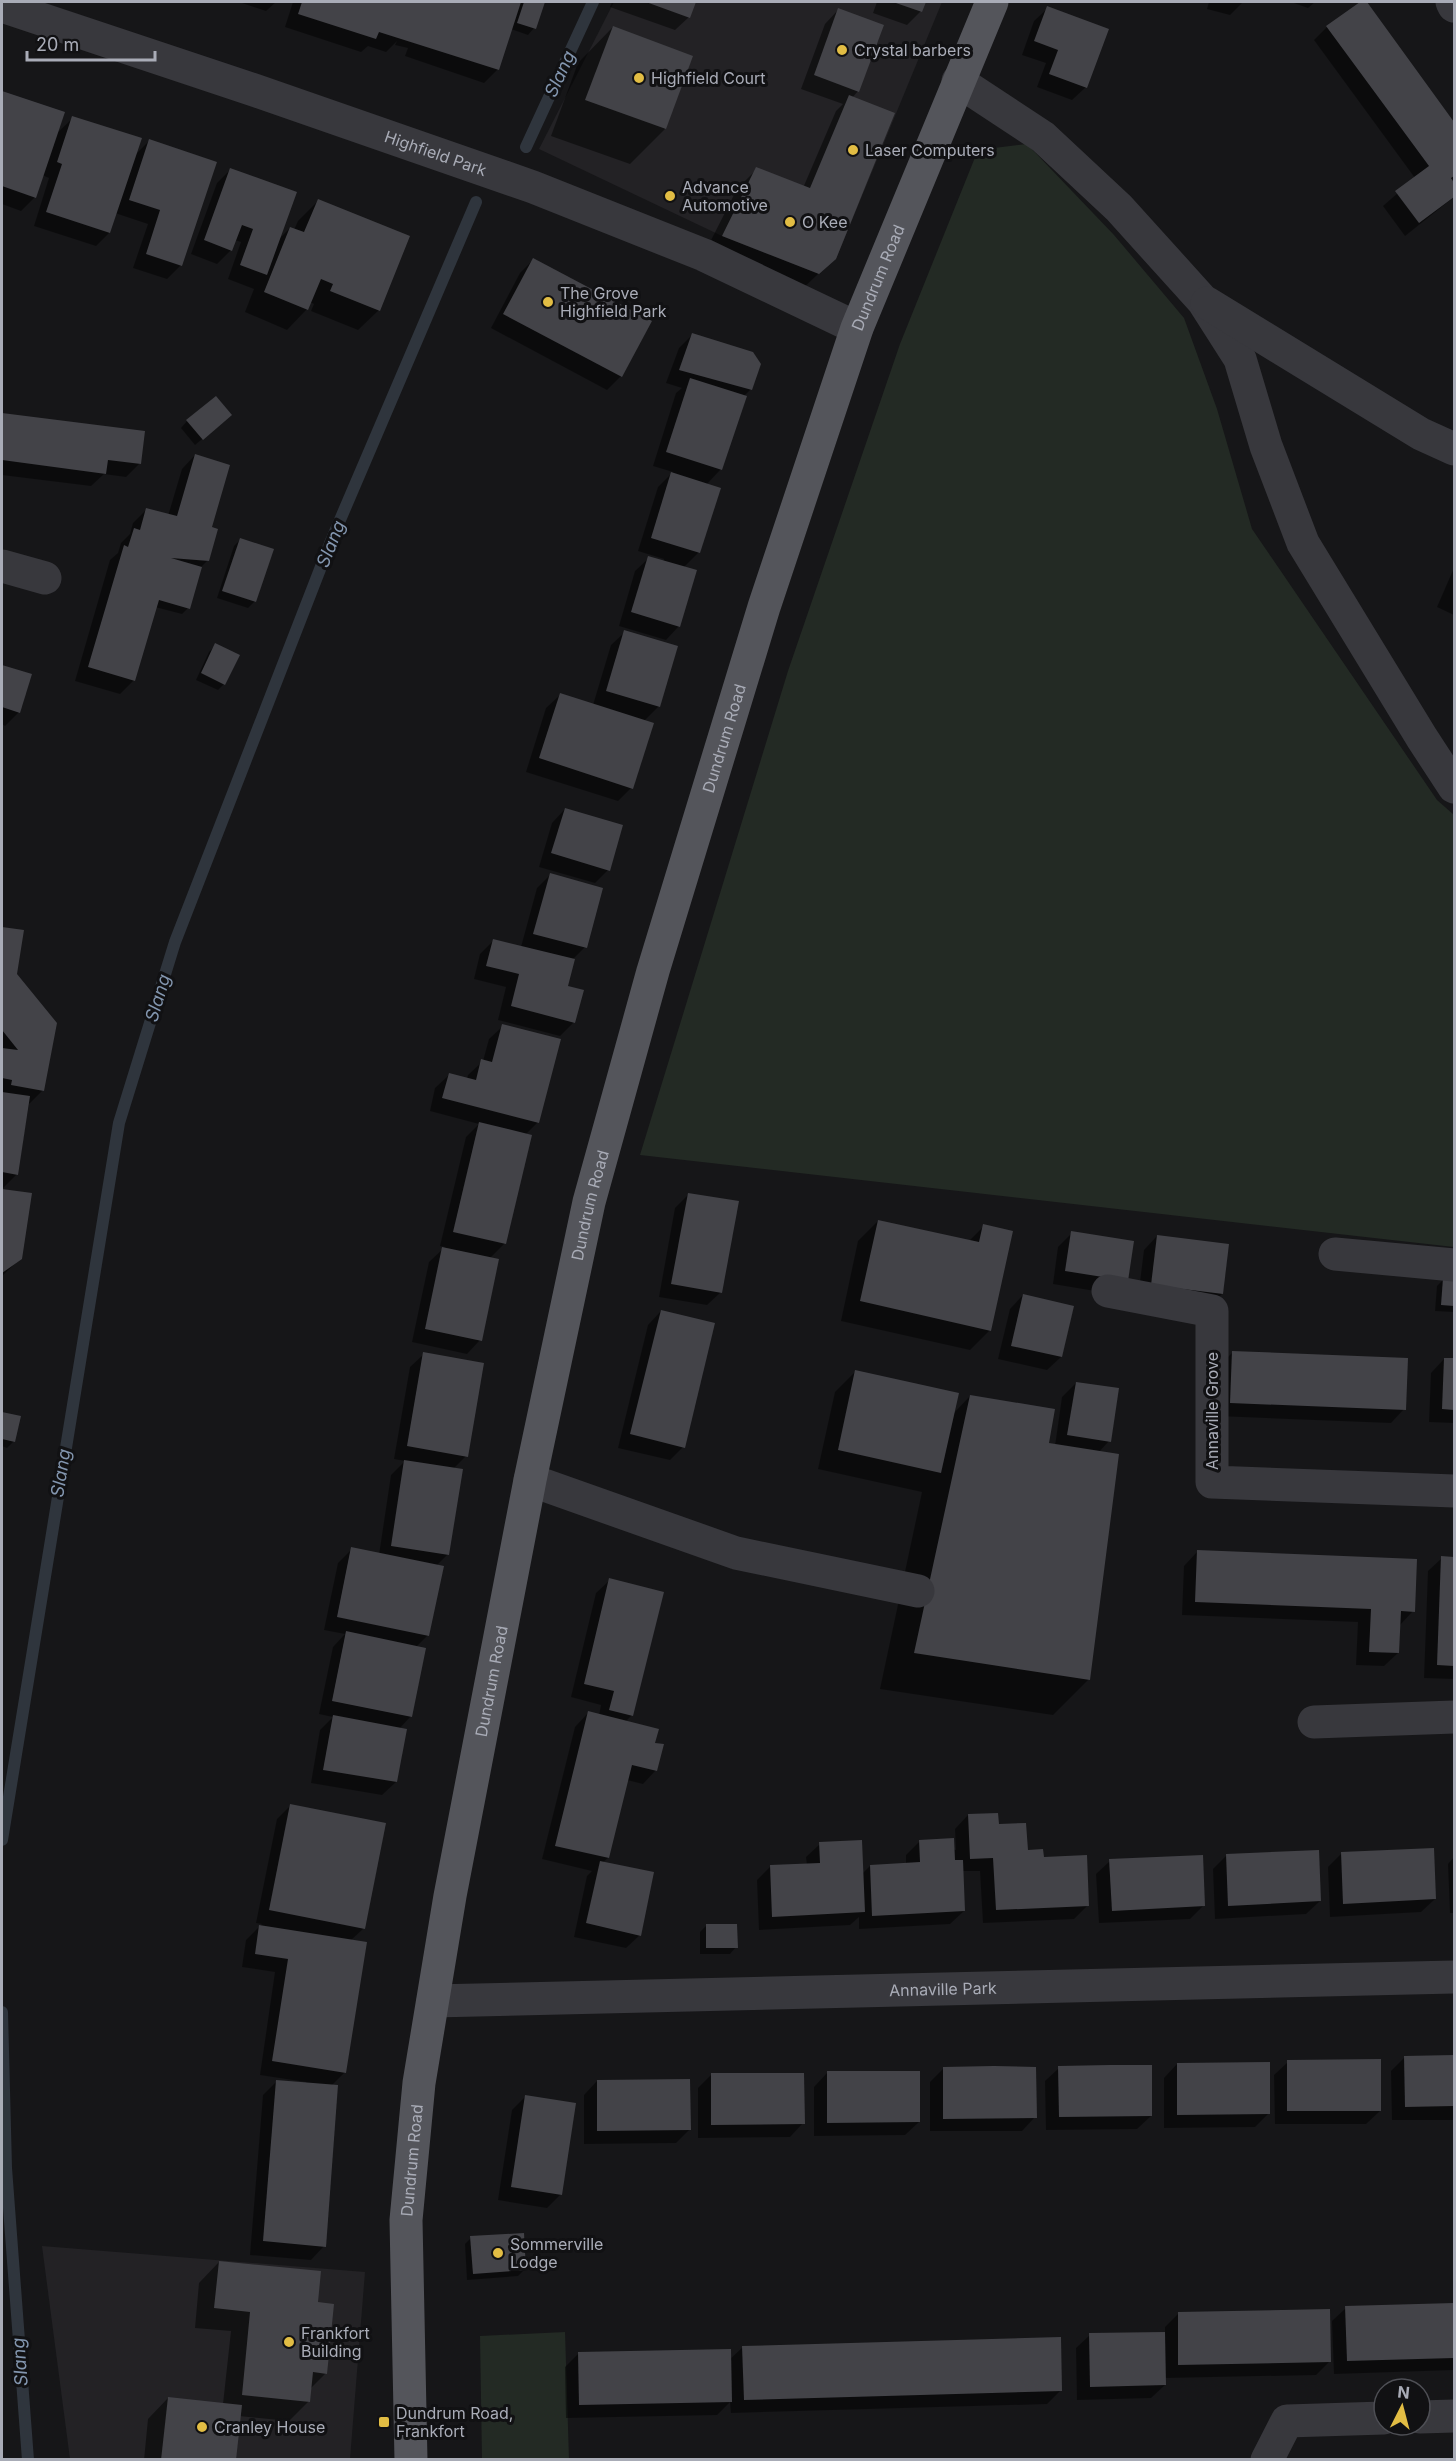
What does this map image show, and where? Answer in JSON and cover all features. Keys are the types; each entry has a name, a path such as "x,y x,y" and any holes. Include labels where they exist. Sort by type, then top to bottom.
{"main road":[{"name":"Dundrum Road","path":"411,2460 406,2220 417,2095 450,1896 530,1480 587,1213 653,971 764,607 857,328 992,2"}],"street":[{"path":"1452,2 1455,6"},
{"name":"Highfield Park","path":"2,6 533,187 704,255 857,328"},
{"path":"958,81 1043,137 1119,208 1203,301 1239,359 1266,446 1303,543 1422,738 1455,787"},
{"path":"1203,301 1421,434 1455,449"},
{"path":"2,566 45,579"},
{"path":"1335,1254 1455,1265"},
{"name":"Annaville Grove","path":"1108,1291 1212,1311 1212,1482 1455,1491"},
{"path":"530,1480 736,1553 918,1592"},
{"path":"1314,1722 1455,1717"},
{"name":"Annaville Park","path":"433,2001 1455,1977"},
{"path":"1432,2417 1455,2416"},
{"path":"1267,2460 1287,2421 1372,2418"}],"shaded area":[{"path":"614,2 942,2 836,259 819,274 722,236 539,149"},
{"path":"1027,144 1114,235 1184,318 1217,409 1252,529 1437,800 1454,815 1454,1247 640,1155 788,671 900,344 978,150"},
{"path":"42,2246 365,2272 350,2459 70,2459"},
{"path":"565,2332 569,2459 482,2459 480,2336"}],"building":[{"path":"302,2 521,2 499,70 379,32 376,39 298,14"},
{"path":"524,2 545,2 536,29 517,23"},
{"path":"646,2 696,2 690,18"},
{"path":"893,2 926,2 922,12"},
{"path":"1360,2 1367,2 1454,122 1454,176 1451,178 1454,183 1454,197 1419,223 1395,191 1429,166 1326,26"},
{"path":"1047,6 1109,29 1087,88 1049,74 1058,50 1034,41"},
{"path":"838,8 884,25 859,92 814,75"},
{"name":"Highfield Court","path":"613,26 693,56 666,129 585,100"},
{"path":"2,91 65,112 36,198 2,186"},
{"name":"O Kee","path":"849,95 895,113 836,259 819,274 722,236 756,167 810,188"},
{"path":"72,116 142,138 110,233 46,212 62,164 57,162"},
{"path":"149,139 217,162 182,266 146,254 160,210 129,200"},
{"path":"230,168 297,192 267,275 240,265 253,229 242,225 232,251 204,240"},
{"path":"318,199 410,236 380,311 330,291 333,284 321,279 308,310 264,292 290,227 304,232"},
{"path":"533,258 652,321 622,377 503,314"},
{"path":"692,333 753,352 761,364 752,390 679,370"},
{"path":"690,378 747,396 722,470 666,452"},
{"path":"216,396 232,415 203,440 186,420"},
{"path":"2,413 145,431 141,464 108,460 106,474 2,460"},
{"path":"195,454 230,465 212,527 218,529 209,561 171,558 202,567 190,609 159,600 135,681 88,667 124,545 128,547 134,528 140,530 146,508 177,516"},
{"path":"671,472 721,488 700,553 651,538"},
{"path":"240,538 274,549 256,602 222,591"},
{"path":"648,556 697,570 680,627 631,612"},
{"path":"624,630 678,646 660,707 606,691"},
{"path":"215,643 240,655 225,685 201,673"},
{"path":"2,665 32,674 20,713 2,707"},
{"path":"560,693 654,723 633,789 539,758"},
{"path":"565,808 623,825 610,871 551,853"},
{"path":"550,873 603,888 587,948 533,934"},
{"path":"2,927 24,930 17,974 57,1023 44,1091 11,1085 12,1080 2,1078 2,1048 18,1050 2,1030"},
{"path":"493,939 575,959 568,986 584,990 575,1023 511,1006 519,974 486,966"},
{"path":"502,1024 561,1039 539,1123 442,1098 449,1073 476,1080 481,1059 492,1062"},
{"path":"2,1092 30,1096 18,1175 2,1172"},
{"path":"479,1122 532,1135 506,1244 453,1232"},
{"path":"2,1189 32,1193 22,1259 2,1273"},
{"path":"688,1193 739,1201 722,1293 671,1284"},
{"path":"878,1220 979,1242 983,1224 1013,1231 991,1331 860,1301"},
{"path":"1071,1231 1134,1241 1128,1281 1065,1271"},
{"path":"1157,1235 1229,1244 1223,1294 1151,1285"},
{"path":"442,1247 499,1259 482,1341 425,1329"},
{"path":"1443,1278 1454,1278 1454,1306 1441,1305"},
{"path":"1023,1294 1074,1306 1062,1357 1011,1346"},
{"path":"661,1310 715,1323 685,1448 630,1434"},
{"path":"1232,1351 1408,1358 1406,1410 1230,1403"},
{"path":"423,1352 484,1363 468,1457 407,1446"},
{"path":"1444,1358 1454,1358 1454,1410 1442,1409"},
{"path":"855,1370 959,1393 941,1473 838,1450"},
{"path":"1076,1382 1119,1388 1111,1442 1067,1435"},
{"path":"970,1395 1055,1409 1049,1443 1119,1454 1090,1680 914,1653"},
{"path":"2,1412 21,1416 15,1442 2,1439"},
{"path":"404,1460 463,1469 449,1555 391,1546"},
{"path":"351,1547 444,1566 429,1636 337,1617"},
{"path":"1197,1550 1417,1559 1415,1612 1401,1611 1399,1653 1369,1652 1371,1609 1195,1602"},
{"path":"1441,1556 1454,1557 1454,1666 1437,1665"},
{"path":"609,1578 664,1592 633,1716 609,1710 614,1691 584,1684"},
{"path":"346,1631 426,1648 412,1717 332,1701"},
{"path":"588,1711 659,1729 655,1743 664,1744 657,1771 632,1765 609,1858 555,1846"},
{"path":"333,1715 407,1729 397,1782 323,1770"},
{"path":"290,1804 386,1823 365,1929 269,1910"},
{"path":"998,1813 999,1824 1026,1823 1028,1850 1043,1849 1044,1857 1087,1855 1089,1906 996,1910 993,1858 970,1859 968,1814"},
{"path":"954,1838 955,1860 963,1860 965,1911 872,1916 870,1865 920,1862 919,1840"},
{"path":"862,1840 865,1912 772,1917 770,1865 820,1863 819,1842"},
{"path":"1434,1848 1436,1899 1343,1904 1341,1852"},
{"path":"1319,1850 1321,1901 1228,1906 1226,1854"},
{"path":"1203,1855 1205,1906 1112,1911 1109,1859"},
{"path":"600,1861 654,1872 641,1936 586,1923"},
{"path":"706,1924 737,1924 738,1948 706,1948"},
{"path":"259,1925 367,1942 346,2073 272,2061 288,1959 255,1954"},
{"path":"1454,2055 1454,2106 1405,2107 1404,2056"},
{"path":"1381,2059 1381,2111 1287,2111 1287,2060"},
{"path":"1270,2062 1270,2114 1177,2115 1177,2063"},
{"path":"1152,2065 1152,2116 1059,2117 1058,2066"},
{"path":"943,2067 1036,2067 1037,2118 943,2119"},
{"path":"827,2071 920,2071 920,2122 827,2123"},
{"path":"711,2073 804,2073 805,2124 711,2125"},
{"path":"690,2079 691,2130 597,2131 597,2080"},
{"path":"276,2080 338,2085 326,2247 263,2241"},
{"path":"525,2095 576,2103 562,2195 511,2187"},
{"name":"Sommerville Lodge","path":"524,2233 526,2270 473,2274 470,2236"},
{"name":"Frankfort Building","path":"219,2261 321,2271 318,2302 334,2304 327,2374 313,2372 310,2402 242,2395 250,2312 214,2308"},
{"path":"1454,2303 1454,2358 1347,2361 1345,2306"},
{"path":"1330,2309 1331,2362 1178,2365 1178,2312"},
{"path":"1165,2332 1166,2385 1090,2387 1089,2333"},
{"path":"1061,2337 1062,2391 744,2400 742,2346"},
{"path":"731,2349 732,2402 579,2405 578,2352"},
{"name":"Cranley House","path":"168,2397 242,2405 236,2460 161,2460"}],"waterway":[{"name":"Slang","path":"526,147 593,2"},
{"name":"Slang","path":"2,1840 119,1123 175,942 331,541 476,202"},
{"name":"Slang","path":"2,2012 6,2168 28,2460"}],"place":[{"name":"Crystal barbers","path":"842,50"},
{"name":"Highfield Court","path":"639,78"},
{"name":"Laser Computers","path":"853,150"},
{"name":"Advance Automotive","path":"670,196"},
{"name":"O Kee","path":"790,222"},
{"name":"The Grove Highfield Park","path":"548,302"},
{"name":"Sommerville Lodge","path":"498,2253"},
{"name":"Frankfort Building","path":"289,2342"},
{"name":"Dundrum Road, Frankfort","path":"384,2422"},
{"name":"Cranley House","path":"202,2427"}]}
